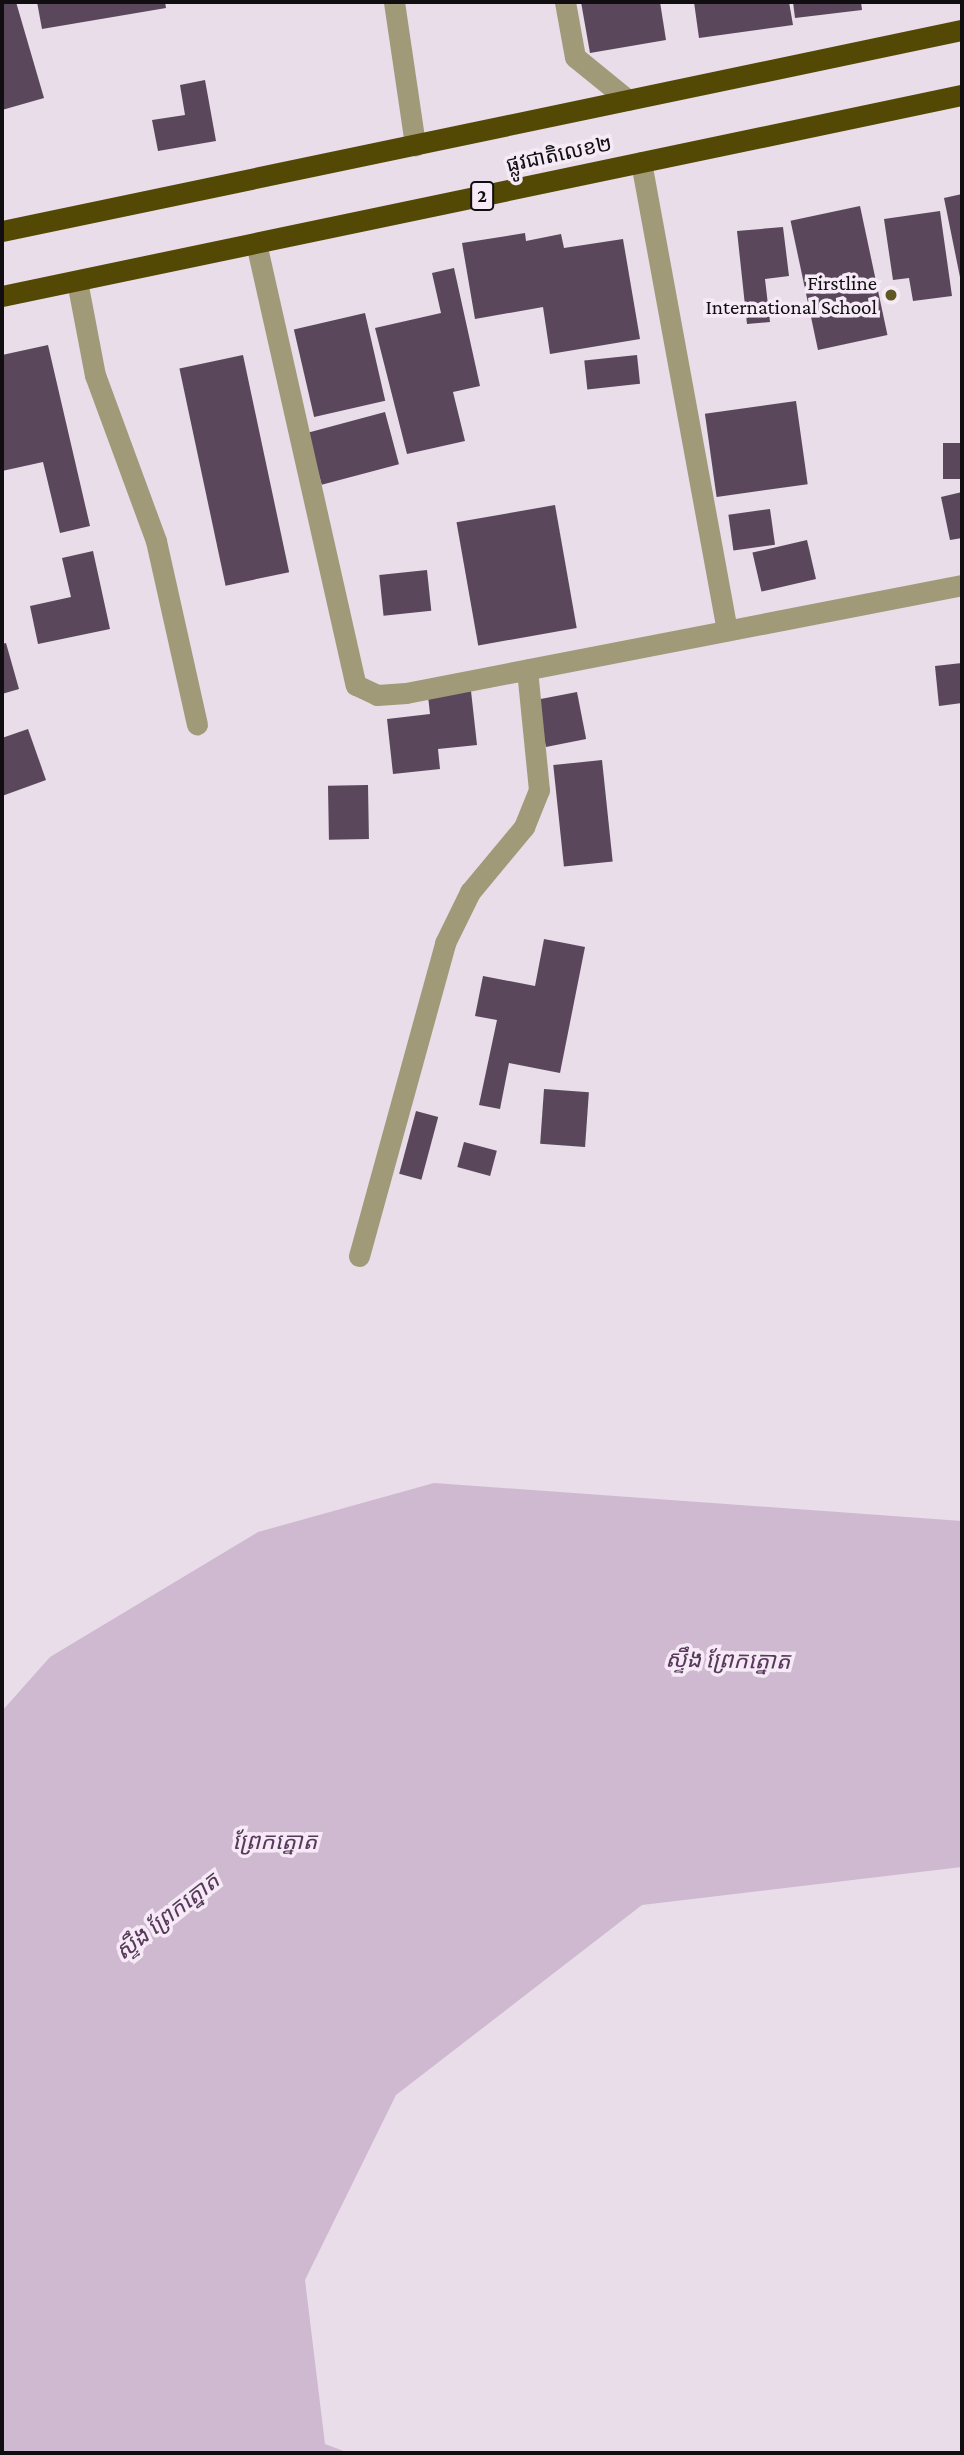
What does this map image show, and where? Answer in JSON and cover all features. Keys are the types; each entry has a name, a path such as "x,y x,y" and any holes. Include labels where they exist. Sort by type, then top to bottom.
{"highway":[{"name":"ផ្លូវជាតិលេខ២","path":"2,231 962,30"},
{"name":"ផ្លូវជាតិលេខ២","path":"2,296 962,95"}],"street":[{"path":"394,2 415,145"},
{"path":"565,2 575,57 628,100"},
{"path":"641,162 727,630"},
{"path":"256,243 356,685 377,695 406,693 962,585"},
{"path":"77,281 95,374 156,541 197,724"},
{"path":"359,1256 445,943 470,892 524,827 539,790 527,670"}],"water":[{"name":"ព្រែកត្នោត","path":"434,1483 962,1521 962,1867 642,1905 396,2095 305,2280 325,2444 349,2453 2,2453 2,1711 50,1657 258,1532"}],"building":[{"path":"2,2 16,2 44,98 2,110"},
{"path":"37,2 165,2 166,8 42,29"},
{"path":"581,2 660,2 666,40 590,53"},
{"path":"694,2 789,2 793,25 699,38"},
{"path":"793,2 861,2 862,10 795,18"},
{"path":"205,80 216,141 158,151 152,120 185,115 180,85"},
{"path":"962,194 962,282 961,282 944,198"},
{"path":"860,206 887,335 818,350 791,221"},
{"path":"940,211 952,296 913,301 909,278 893,280 884,219"},
{"path":"783,227 789,276 765,279 770,322 747,324 737,231"},
{"path":"525,233 526,241 561,234 564,248 623,239 640,339 550,354 543,307 475,319 462,243"},
{"path":"454,268 480,386 453,392 465,441 407,454 375,328 441,313 432,273"},
{"path":"365,313 385,401 314,417 294,329"},
{"path":"48,345 90,526 60,533 43,462 2,471 2,355"},
{"path":"243,355 289,572 226,586 179,369"},
{"path":"637,355 640,384 587,389 584,361"},
{"path":"796,401 808,484 717,497 705,414"},
{"path":"385,412 399,464 322,485 308,433"},
{"path":"943,443 962,443 962,479 943,479"},
{"path":"962,492 962,538 950,540 941,497"},
{"path":"555,505 577,628 478,645 457,522"},
{"path":"770,509 775,545 733,550 728,515"},
{"path":"807,540 816,579 761,592 752,553"},
{"path":"93,551 110,629 38,644 30,606 71,597 62,558"},
{"path":"427,570 431,611 384,616 379,575"},
{"path":"6,643 19,689 2,694 2,644"},
{"path":"962,663 962,703 939,706 935,666"},
{"path":"471,691 477,745 438,749 440,769 393,774 387,719 430,714 428,696"},
{"path":"577,692 586,739 546,747 537,700"},
{"path":"28,729 46,780 2,796 2,738"},
{"path":"602,760 613,861 564,867 553,765"},
{"path":"368,785 369,839 329,840 328,786"},
{"path":"544,939 585,947 560,1073 509,1063 500,1109 479,1105 497,1020 475,1016 483,976 535,986"},
{"path":"544,1089 589,1092 585,1147 540,1144"},
{"path":"416,1111 438,1117 421,1180 399,1174"},
{"path":"464,1142 497,1151 490,1176 457,1167"}],"place":[{"name":"Firstline International School","path":"891,295"}],"water label":[{"name":"ស្ទឹង ព្រែកត្នោត","path":"728,1660"},
{"name":"ស្ទឹង ព្រែកត្នោត","path":"167,1916"}]}
